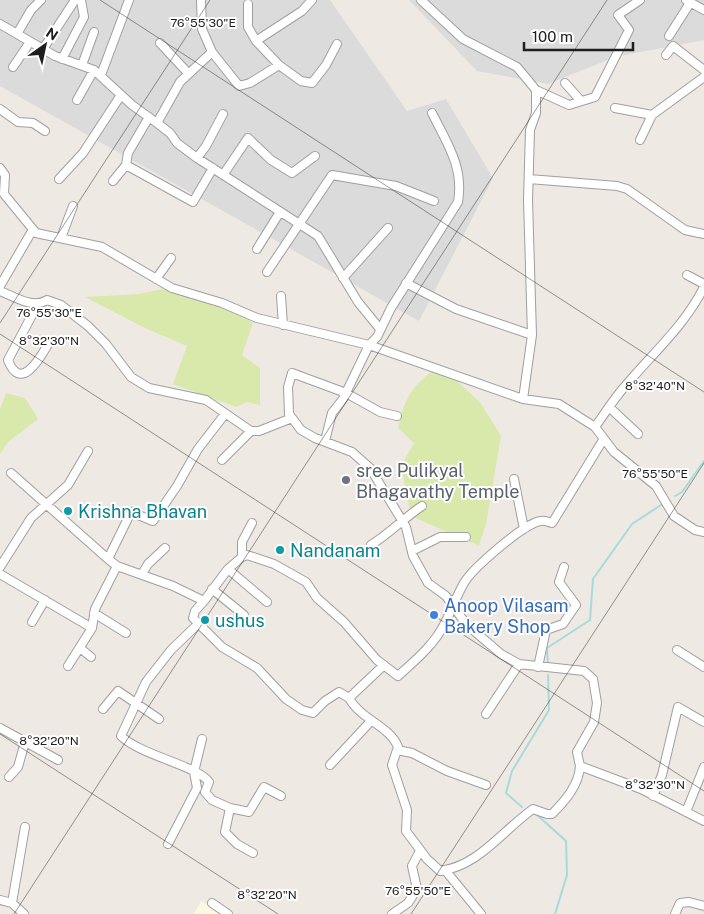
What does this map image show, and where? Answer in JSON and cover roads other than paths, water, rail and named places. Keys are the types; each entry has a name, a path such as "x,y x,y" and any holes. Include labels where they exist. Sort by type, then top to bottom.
{"street":[{"path":"17,34 32,10 41,0"},
{"path":"43,50 75,0"},
{"path":"62,59 84,16 81,0"},
{"path":"76,100 97,73 129,0"},
{"path":"201,0 202,29 212,52 226,74 239,86 250,83 279,65"},
{"path":"256,40 302,11 312,0"},
{"path":"421,0 463,39 517,67 536,90 569,105 595,97 630,30 618,15 640,0"},
{"path":"669,36 688,1 704,10"},
{"path":"248,4 248,27 256,40 279,65 301,82 312,83 326,65 337,44"},
{"path":"0,24 43,50 97,73 121,95 170,133 177,143 197,158 318,236 358,302 380,329"},
{"path":"82,65 94,32"},
{"path":"13,67 30,42"},
{"path":"160,43 188,73"},
{"path":"666,55 673,46 704,70"},
{"path":"157,123 188,73 212,52"},
{"path":"640,140 652,115 704,77"},
{"path":"565,83 581,101"},
{"path":"524,399 532,335 528,208 530,130 536,113 536,90"},
{"path":"59,179 82,153 121,95"},
{"path":"615,108 652,115"},
{"path":"0,109 18,122 33,123 44,131"},
{"path":"325,441 332,413 346,394 369,345 377,337 406,284 448,221 458,202 460,190 458,165 432,113"},
{"path":"197,158 206,146 222,114"},
{"path":"113,181 126,165 128,153 149,117"},
{"path":"224,175 248,138 272,160 292,173 315,156"},
{"path":"126,165 193,202 214,168"},
{"path":"0,168 5,175 4,194 32,231 102,247 172,288 222,303 257,318 369,345 524,399 559,404 595,427 603,440 656,486 674,516 695,530 704,532"},
{"path":"267,272 332,175 396,186 434,201"},
{"path":"529,179 617,186 627,189 685,230 704,234"},
{"path":"61,238 74,206"},
{"path":"257,249 280,212"},
{"path":"344,278 388,228"},
{"path":"0,286 32,231"},
{"path":"156,279 171,258"},
{"path":"595,427 626,384 663,345 695,304 704,286 687,275"},
{"path":"406,284 456,309 532,335"},
{"path":"0,291 38,304"},
{"path":"281,296 283,325"},
{"path":"47,346 36,366 28,372 19,372 11,367 8,360 38,304 47,300 61,305 88,326 106,344 131,378 148,388 206,400 251,430 259,431 292,418"},
{"path":"397,416 380,412 346,394 292,373 288,387 287,403 292,418 302,430 315,438 352,452 370,468 401,519 412,552 428,583 446,596 455,606 466,624 501,654 519,664 584,671 593,679 597,703 594,722 577,752 580,775 575,786 559,807 552,814 533,810 486,849 459,865 440,871 420,851 406,832 408,810 392,765 397,750 395,739 353,707 349,698 339,692 324,701 313,713 302,710 286,699 257,668 222,647 198,624 193,615 228,569 247,555 306,582 317,598 344,622 384,665 398,676 431,644 455,606 464,582 505,542 524,529 543,520 552,523 603,440"},
{"path":"609,407 638,434"},
{"path":"108,559 131,512 153,521 177,486 198,449 225,414"},
{"path":"222,460 251,430"},
{"path":"0,567 31,518 47,506 68,485 88,451"},
{"path":"11,473 117,566 142,574 204,601"},
{"path":"514,480 524,529"},
{"path":"371,545 390,533 401,519 422,506"},
{"path":"242,557 242,542 252,523"},
{"path":"412,552 440,537 466,537"},
{"path":"142,574 148,564 165,548"},
{"path":"68,666 92,628 94,613 117,566"},
{"path":"538,667 546,630 563,624 576,605 559,582 564,567"},
{"path":"228,569 267,602"},
{"path":"0,574 92,628"},
{"path":"212,589 244,615"},
{"path":"32,622 45,600"},
{"path":"94,613 126,633"},
{"path":"198,624 158,666 136,702 121,736 155,756 194,772 209,782 205,792 207,797 230,808 249,812 264,787 281,796"},
{"path":"80,648 91,657"},
{"path":"677,650 704,667"},
{"path":"486,714 519,664"},
{"path":"349,698 384,665"},
{"path":"104,709 118,691 159,719"},
{"path":"654,796 662,775 678,708 704,722"},
{"path":"330,765 371,721"},
{"path":"0,728 58,760"},
{"path":"168,844 193,799 197,788 194,772 202,740"},
{"path":"9,777 18,767 25,742"},
{"path":"397,750 412,753 447,771 486,785"},
{"path":"580,766 623,781 702,820 704,811"},
{"path":"686,812 704,767"},
{"path":"230,808 225,832 236,844 253,853"},
{"path":"12,903 25,827"},
{"path":"396,914 408,903 417,890 412,866 420,851"},
{"path":"445,870 481,914"},
{"path":"0,900 12,903 23,914"},
{"path":"675,914 680,904 688,902 704,906"},
{"path":"212,903 228,914"}],"waterway":[{"path":"675,496 682,492 704,461"},
{"path":"548,663 547,648 590,620 593,579 632,524 664,503"},
{"path":"522,807 506,793 512,771 549,710 548,675"},
{"path":"536,814 566,841 567,875 555,914"}],"place":[{"name":"sree Pulikyal Bhagavathy Temple","path":"346,480"},
{"name":"Krishna Bhavan","path":"68,511"},
{"name":"Nandanam","path":"280,550"},
{"name":"Anoop Vilasam Bakery Shop","path":"434,615"},
{"name":"ushus","path":"205,620"}]}
